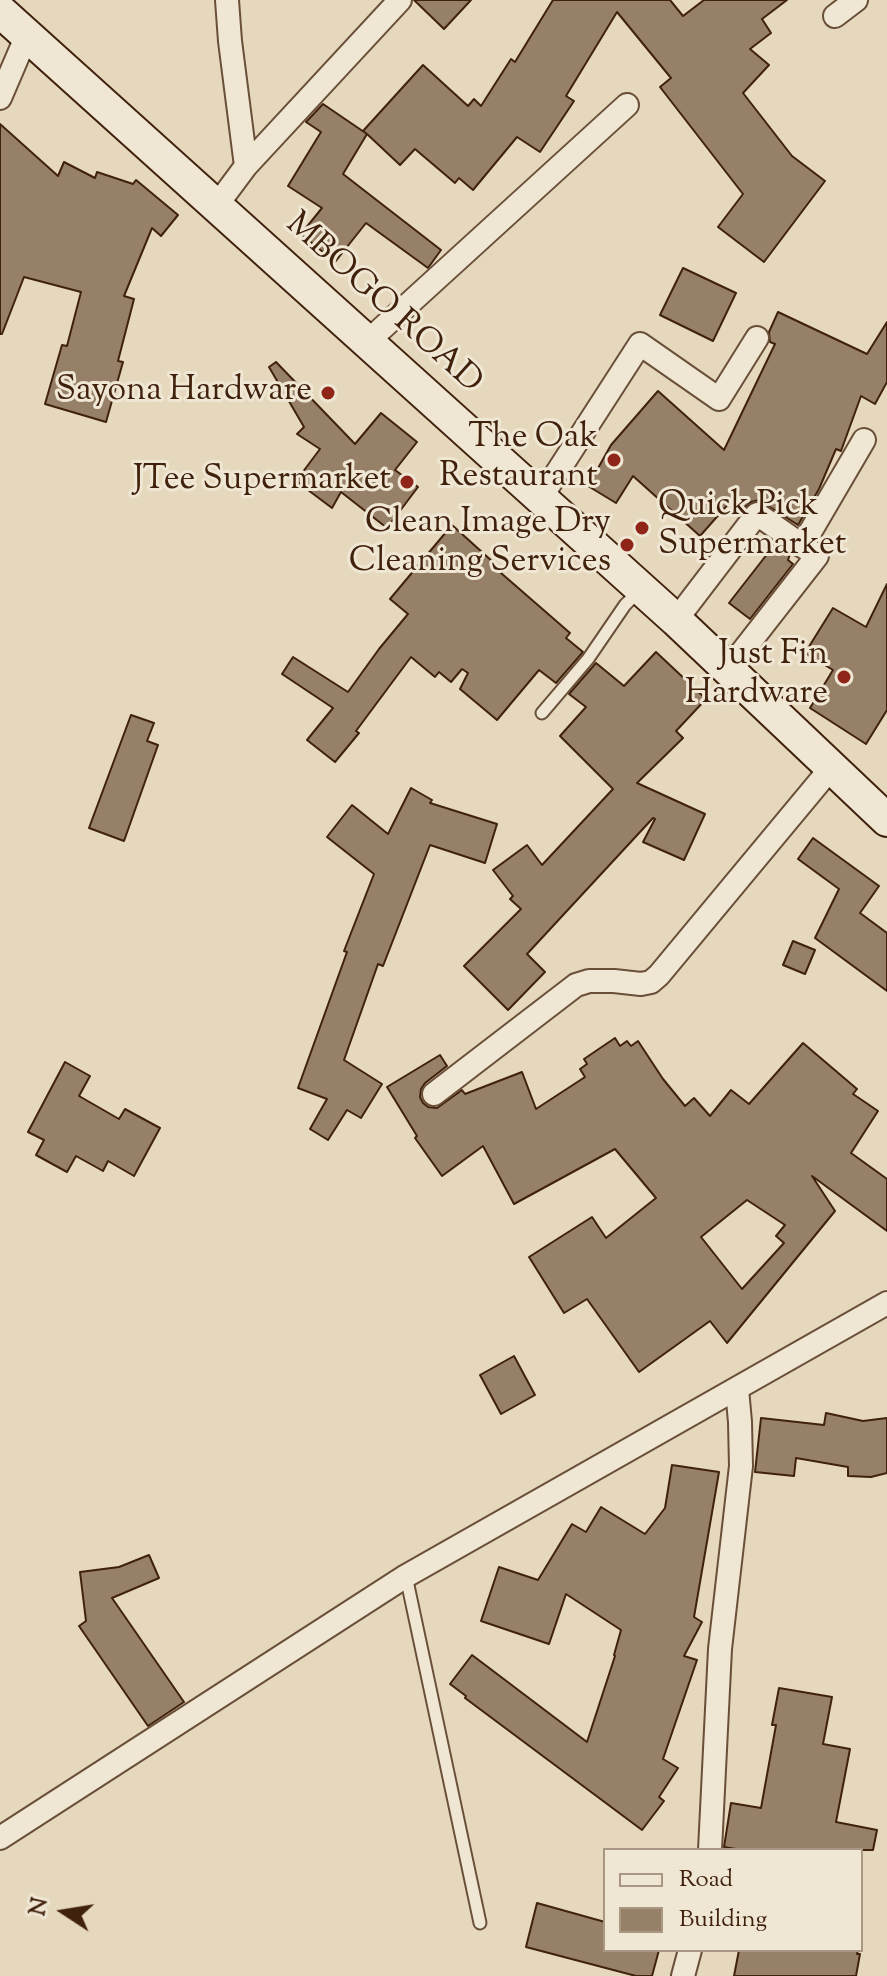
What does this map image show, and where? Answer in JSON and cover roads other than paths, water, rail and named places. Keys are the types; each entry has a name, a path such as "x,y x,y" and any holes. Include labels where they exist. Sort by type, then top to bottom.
{"main road":[{"name":"MBOGO ROAD","path":"0,11 676,620 887,820"}],"street":[{"path":"227,0 246,166"},
{"path":"217,205 246,166 400,0"},
{"path":"835,16 856,0"},
{"path":"0,98 27,35"},
{"path":"367,342 627,105"},
{"path":"540,499 640,344 719,399 757,338"},
{"path":"802,546 864,440"},
{"path":"676,620 757,514 817,556 728,670"},
{"path":"434,1094 576,985 589,981 651,982 831,768"},
{"path":"0,1838 406,1576 887,1303"},
{"path":"710,1848 720,1649 741,1466 737,1389"},
{"path":"683,1976 689,1952"}],"lane":[{"path":"542,713 588,659 625,605 641,589"},
{"path":"406,1576 480,1923"}],"place":[{"name":"Sayona Hardware","path":"328,393"},
{"name":"The Oak Restaurant","path":"614,460"},
{"name":"JTee Supermarket","path":"407,482"},
{"name":"Quick Pick Supermarket","path":"642,528"},
{"name":"Clean Image Dry Cleaning Services","path":"627,545"},
{"name":"Just Fin Hardware","path":"844,677"}]}
